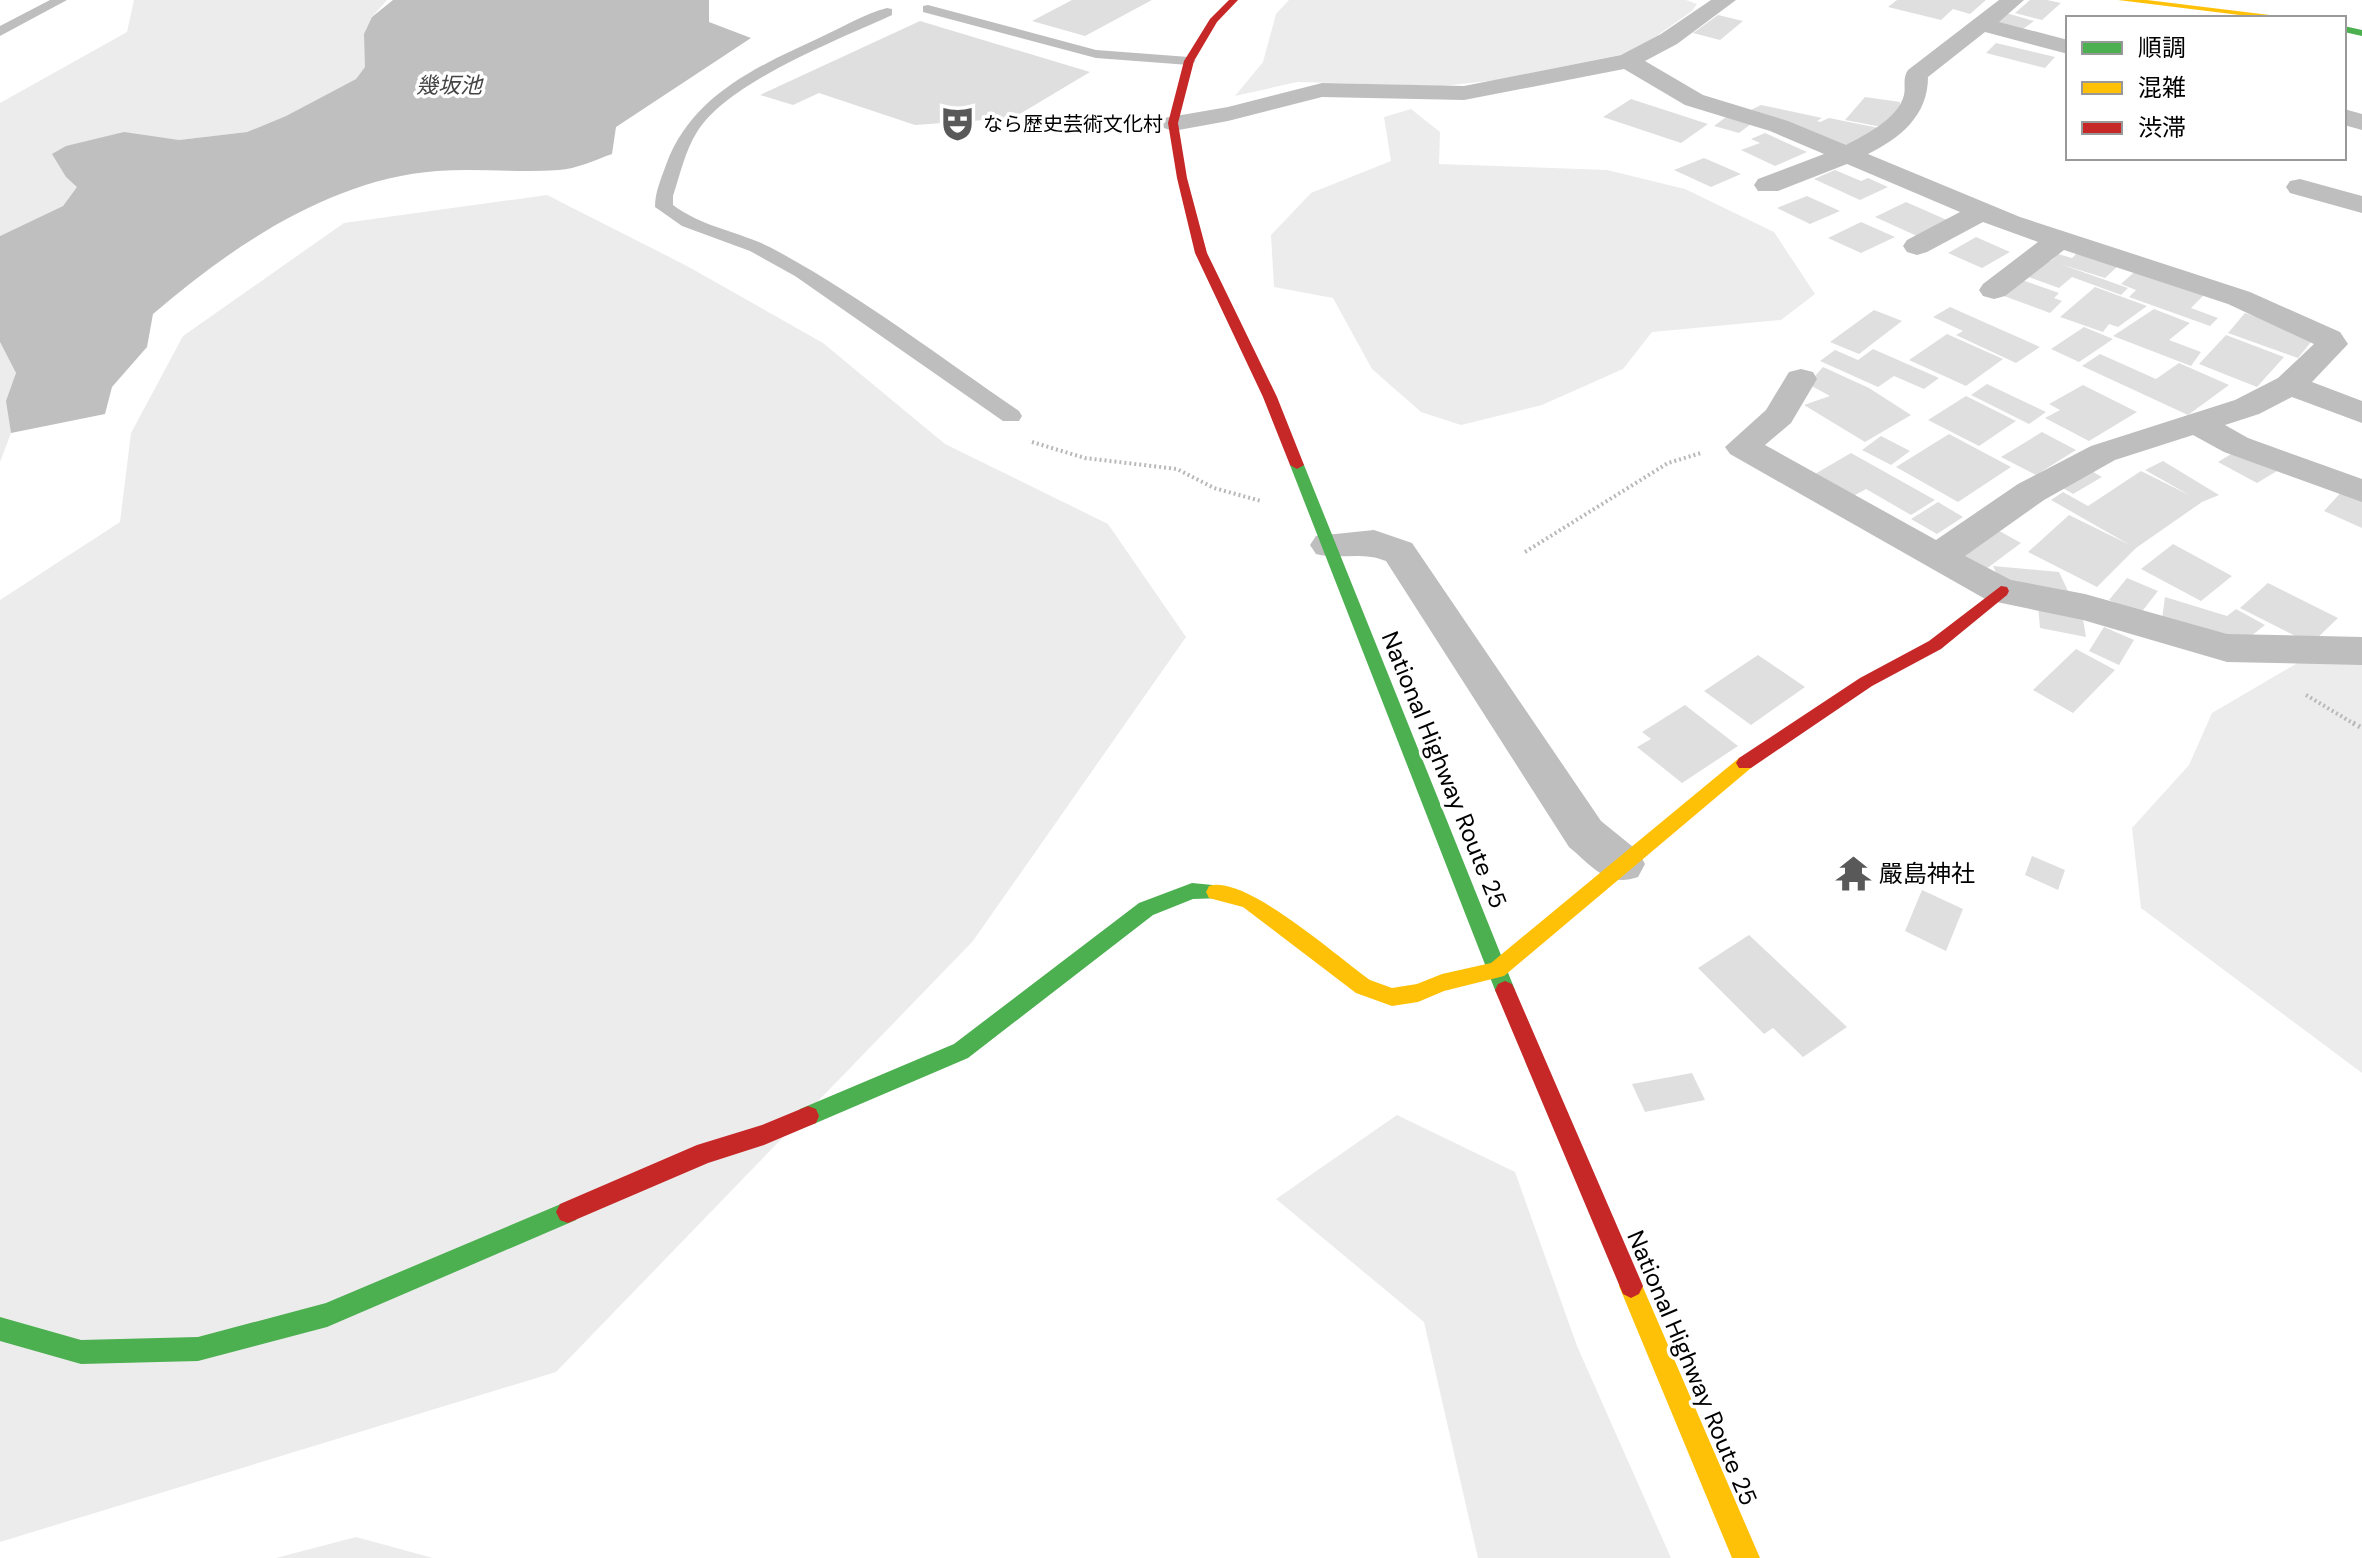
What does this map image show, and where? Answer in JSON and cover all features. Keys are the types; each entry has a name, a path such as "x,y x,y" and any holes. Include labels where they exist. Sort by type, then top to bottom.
{"main road":[{"name":"National Highway Route 25","path":"1234,0 1213,21 1189,61 1173,123 1182,178 1201,253 1270,397 1497,970 1746,1558"},
{"path":"2122,0 2270,16"},
{"path":"0,1329 81,1352 198,1349 327,1315 705,1153 764,1135 961,1051 1146,909 1192,891 1220,892 1249,901 1363,987 1392,997 1418,993 1442,983 1497,970 1734,770 1866,682 1935,645 2001,591"}],"street":[{"path":"1173,123 1228,114 1322,90 1464,93 1628,61 1669,39 1725,0"},
{"path":"1768,185 1895,127 1916,99 1919,84 1916,75 2013,0"},
{"path":"1980,24 2066,46"},
{"path":"1628,61 1694,100 1779,126 1981,212 2239,298 2329,339 2332,344 2290,385 2247,407 2103,453 2031,492 1937,557"},
{"path":"2300,187 2362,205"},
{"path":"1917,246 1981,212"},
{"path":"1994,290 2060,239"},
{"path":"1801,379 1779,416 1742,447 2001,591 2085,607 2227,648 2362,651"},
{"path":"2290,385 2362,413"},
{"path":"2196,423 2236,445 2362,491"},
{"path":"1329,545 1374,542 1399,552 1585,834 1622,864"}],"lane":[{"path":"0,32 60,0"},
{"path":"1011,416 816,281 752,244 676,218 664,207 664,196 690,130 703,113 793,56 896,10 932,5 1096,54 1189,61"}],"path":[{"path":"1011,416 996,423 1051,450 1085,458 1177,469 1226,491 1263,501 1313,506"},
{"path":"1525,552 1668,463 1700,453 1742,447"}],"shaded area":[{"path":"134,0 387,0 372,17 365,67 356,79 286,116 247,132 179,140 159,138 53,155 78,186 63,206 0,236 0,103 127,32"},
{"path":"1289,0 1686,0 1697,4 1692,11 1634,52 1497,80 1443,86 1297,82 1235,96 1263,62 1276,14"},
{"path":"1411,109 1440,132 1439,164 1607,170 1685,189 1774,232 1815,294 1781,320 1652,332 1623,369 1542,405 1461,425 1421,412 1372,369 1333,298 1274,287 1271,235 1311,193 1391,161 1384,117"},
{"path":"547,195 687,266 823,343 945,444 1108,524 1186,637 973,941 556,1372 0,1542 0,600 120,522 131,433 183,336 344,223"},
{"path":"0,342 16,373 8,411 11,433 0,462"},
{"path":"2318,651 2362,654 2362,1073 2141,908 2132,828 2189,765 2212,713"},
{"path":"1397,1115 1515,1172 1577,1346 1671,1558 1478,1558 1424,1322 1276,1199"},
{"path":"356,1537 433,1558 276,1558"}],"water":[{"name":"幾坂池","path":"393,0 709,0 709,22 751,38 616,127 612,154 559,170 452,170 397,177 358,187 284,220 215,265 153,314 147,347 112,387 105,414 11,433 6,401 16,373 0,342 0,236 63,206 77,187 66,177 52,154 66,146 124,132 179,140 247,132 286,116 356,79 365,67 364,34 372,17"}],"building":[{"path":"1072,0 1152,0 1085,36 1032,21"},
{"path":"1897,0 1986,0 1970,14 1953,9 1941,20 1888,7"},
{"path":"2030,0 2061,3 2042,20 2015,13"},
{"path":"2006,13 2034,21 2019,32 1992,25"},
{"path":"1718,15 1743,21 1720,40 1693,33"},
{"path":"920,21 1090,72 1013,118 915,125 819,93 793,105 760,95"},
{"path":"1996,43 2055,57 2045,68 1986,53"},
{"path":"1865,97 1900,102 1899,111 1882,127 1845,120"},
{"path":"1631,99 1708,124 1681,143 1603,117"},
{"path":"1761,105 1822,118 1817,121 1820,122 1829,118 1879,128 1844,147 1751,110"},
{"path":"1726,117 1751,124 1739,133 1714,126"},
{"path":"1765,133 1807,152 1775,166 1741,150 1760,143 1751,139"},
{"path":"1704,158 1741,174 1711,187 1674,170"},
{"path":"1835,170 1861,181 1868,178 1888,187 1860,200 1814,179"},
{"path":"1807,196 1840,211 1810,224 1777,208"},
{"path":"1906,202 1947,220 1917,236 1875,217"},
{"path":"1861,222 1895,237 1861,253 1828,238"},
{"path":"1976,237 2010,252 1982,268 1948,253"},
{"path":"2079,251 2119,265 2105,278 2060,264 2128,288 2121,295 2072,277 2059,288 2026,276 2046,259 2051,261 2058,254 2072,258"},
{"path":"2140,267 2208,291 2191,308 2218,318 2210,326 2129,297 2136,290 2121,284"},
{"path":"2022,280 2059,293 2054,298 2062,301 2050,313 2004,296"},
{"path":"2095,287 2147,306 2118,327 2109,324 2103,332 2060,317"},
{"path":"1950,307 2040,347 2016,363 1956,335 1963,331 1933,317"},
{"path":"2154,309 2190,323 2169,340 2201,352 2191,366 2113,336"},
{"path":"1874,310 1902,321 1859,354 1830,342"},
{"path":"2245,313 2315,337 2298,358 2228,333"},
{"path":"2084,327 2113,339 2079,362 2051,349"},
{"path":"1947,334 2003,359 1966,386 1909,360"},
{"path":"2226,335 2284,357 2257,387 2199,364"},
{"path":"1873,349 1939,378 1924,389 1894,376 1878,387 1820,361 1835,350 1858,360"},
{"path":"2100,354 2156,379 2179,363 2229,385 2188,415 2082,366"},
{"path":"1823,367 1869,388 1911,415 1865,442 1804,405 1830,396 1808,384"},
{"path":"1987,384 2046,412 2029,424 1971,395"},
{"path":"2083,385 2137,412 2089,441 2045,418 2060,410 2049,404"},
{"path":"1966,396 2016,421 1979,446 1928,420"},
{"path":"2042,432 2076,450 2036,475 2001,457"},
{"path":"1949,434 2011,467 1958,502 1896,467"},
{"path":"1881,436 1910,451 1891,465 1862,450"},
{"path":"2238,450 2277,471 2257,483 2218,462"},
{"path":"1851,453 1935,500 1911,515 1866,489 1846,500 1808,478"},
{"path":"2163,461 2219,495 2202,502 2136,548 2097,587 2028,552 2069,515 2130,545 2051,500 2063,492 2088,506 2141,471 2191,496 2145,470"},
{"path":"2086,468 2102,477 2073,494 2058,485"},
{"path":"2345,488 2362,495 2362,528 2324,511"},
{"path":"1938,502 1963,517 1937,534 1911,519"},
{"path":"1994,528 2021,543 1982,572 1955,556"},
{"path":"2173,544 2232,576 2201,601 2141,569"},
{"path":"1993,566 2059,572 2068,591 2002,586"},
{"path":"2127,578 2158,591 2140,614 2109,600"},
{"path":"2268,583 2338,618 2311,644 2240,608"},
{"path":"2165,597 2227,616 2236,609 2265,625 2241,644 2162,619"},
{"path":"2038,604 2082,613 2086,637 2040,628"},
{"path":"2104,627 2134,640 2119,665 2089,651"},
{"path":"2076,649 2115,670 2073,713 2033,690"},
{"path":"1758,655 1805,687 1751,725 1704,691"},
{"path":"1685,705 1738,746 1682,783 1637,747 1651,739 1642,732"},
{"path":"2032,856 2065,870 2058,890 2025,875"},
{"path":"1922,890 1963,909 1946,951 1905,931"},
{"path":"1749,935 1847,1027 1803,1057 1773,1028 1764,1034 1698,968"},
{"path":"1692,1073 1705,1100 1645,1112 1632,1084"}],"traffic: fast":[{"path":"2346,29 2362,33"},
{"path":"1297,465 1505,990"},
{"path":"808,1116 961,1051 1146,909 1192,891 1216,892"},
{"path":"0,1329 81,1352 198,1349 327,1315 568,1212"}],"traffic: slow":[{"path":"2122,0 2270,16"},
{"path":"1216,892 1249,901 1363,987 1392,997 1418,993 1442,983 1497,970 1745,763"},
{"path":"1631,1286 1746,1558"}],"traffic: jam":[{"path":"1234,0 1213,21 1189,61 1173,123 1182,178 1201,253 1270,397 1297,465"},
{"path":"1745,763 1866,682 1935,645 2001,591"},
{"path":"1505,990 1631,1286"},
{"path":"568,1212 705,1153 764,1135 808,1116"}],"place":[{"name":"なら歴史芸術文化村","path":"957,124"},
{"name":"嚴島神社","path":"1853,874"}]}
